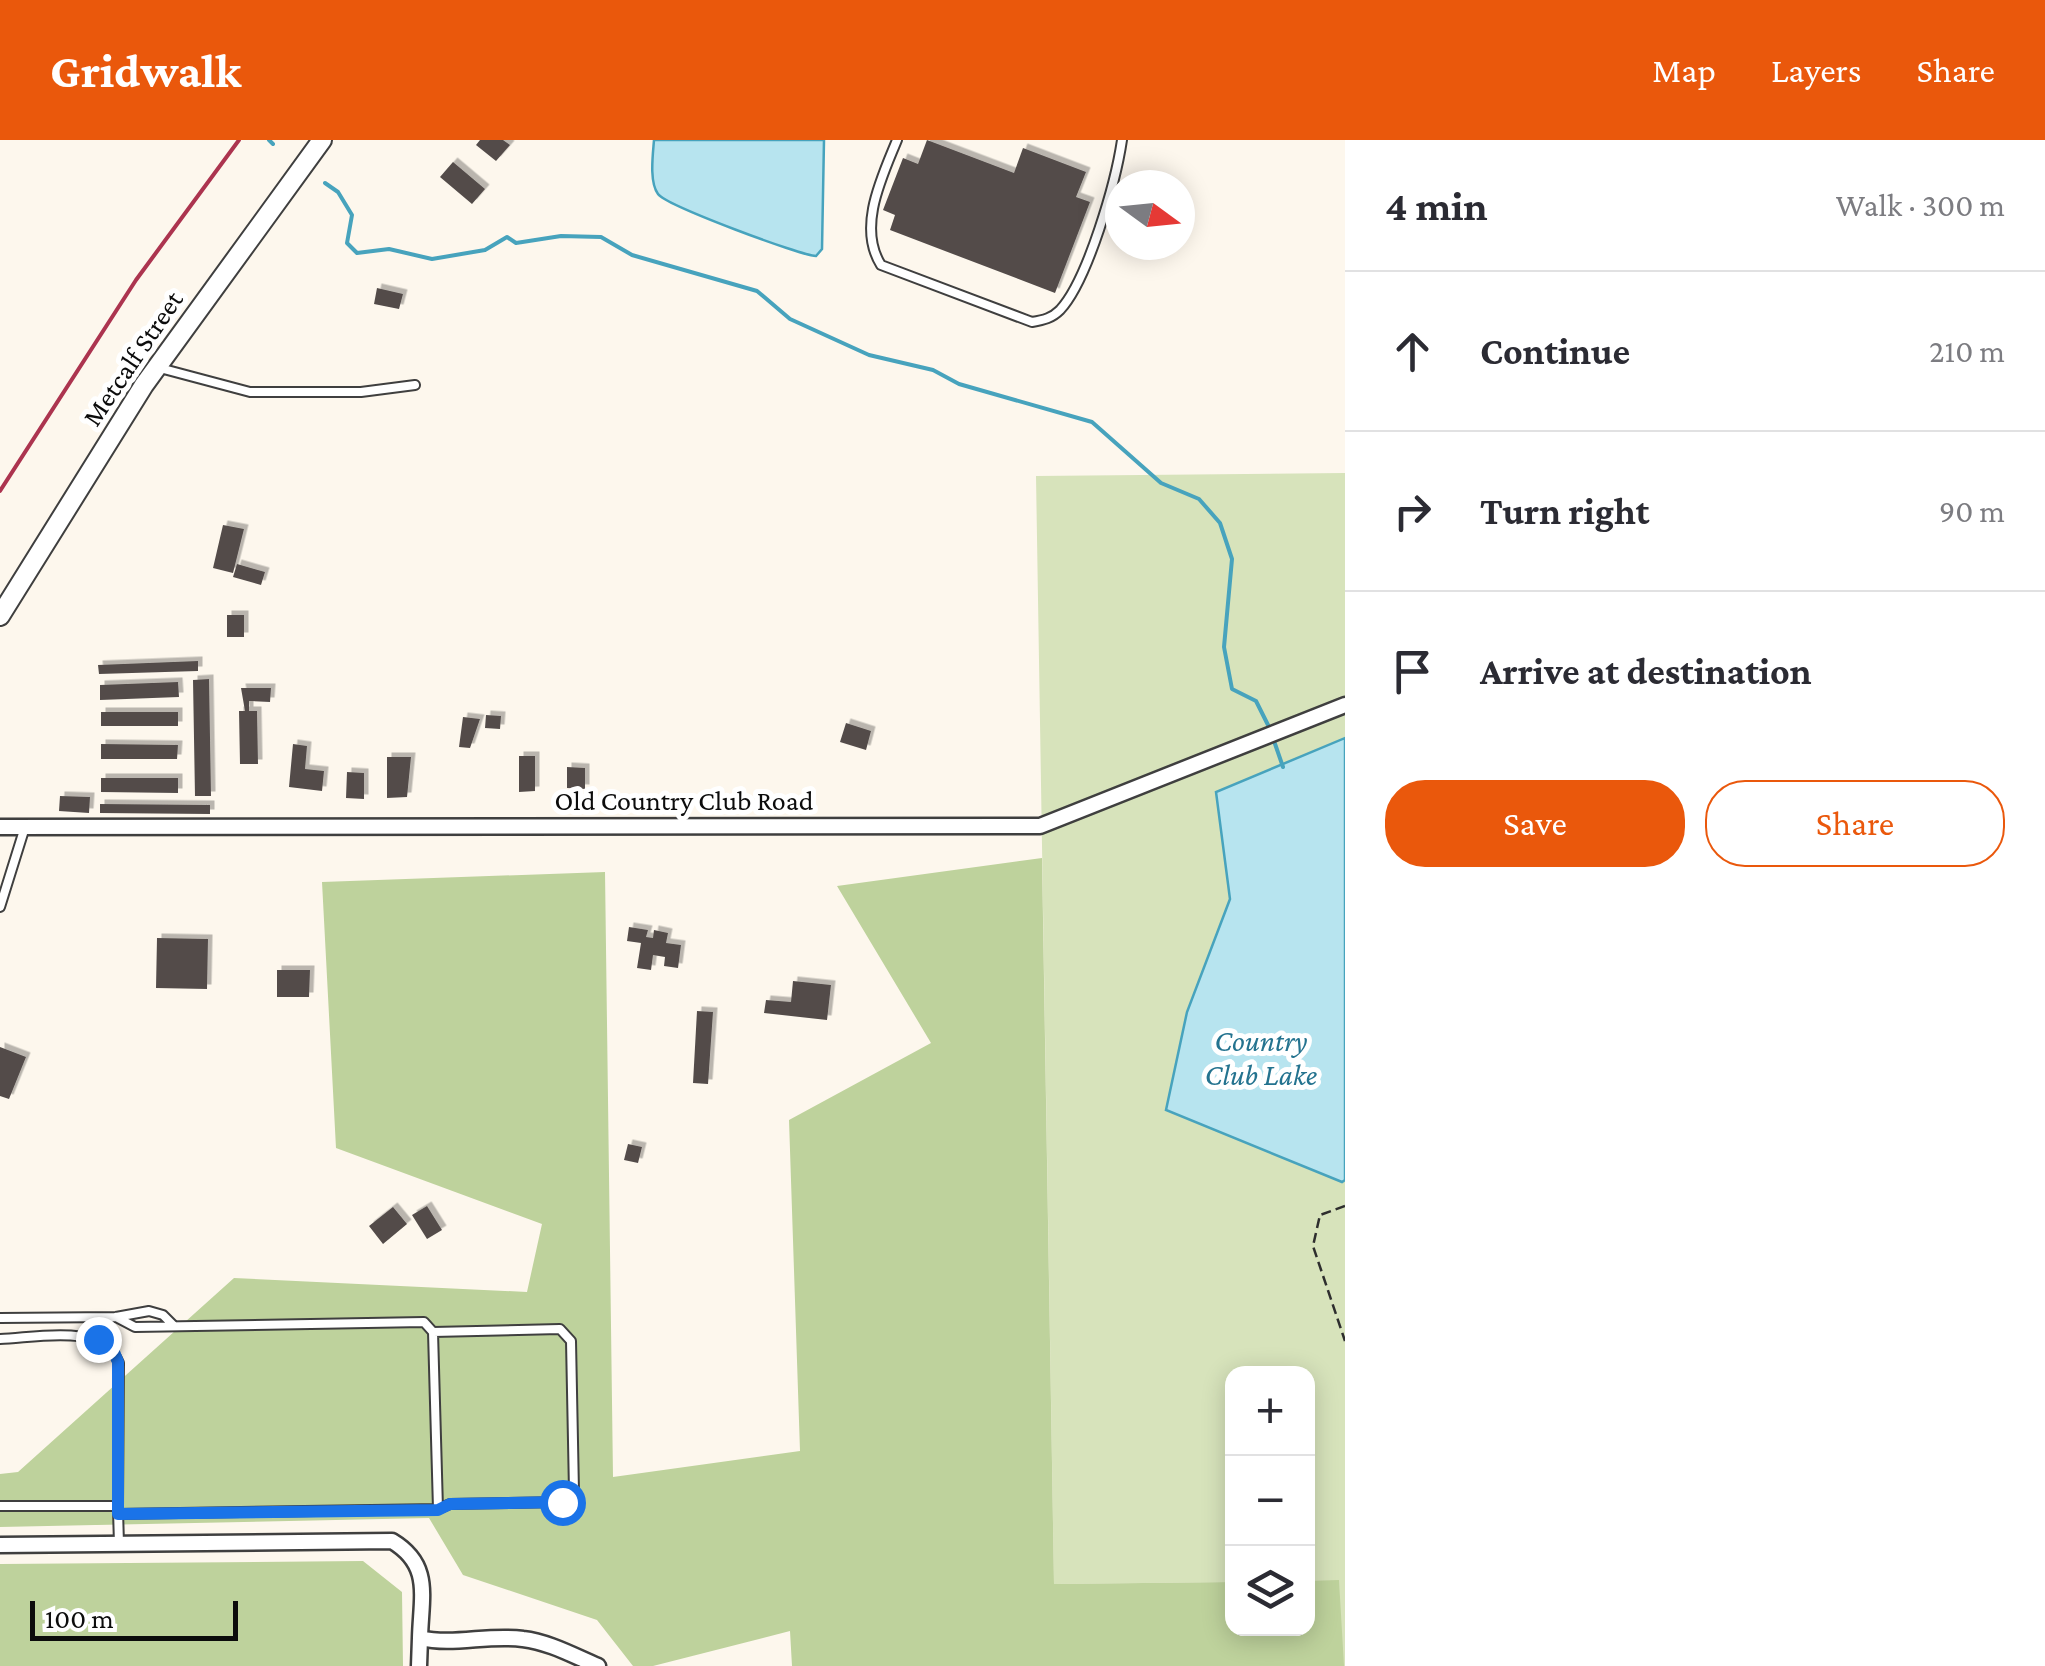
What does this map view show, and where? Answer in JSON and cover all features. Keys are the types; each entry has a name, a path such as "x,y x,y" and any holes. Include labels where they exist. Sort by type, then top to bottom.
{"street":[{"name":"Metcalf Street","path":"0,616 156,367 322,140"},
{"name":"Old Country Club Road","path":"0,827 1040,826 1345,705"},
{"path":"0,1545 392,1540 412,1553 422,1574 419,1666"},
{"path":"420,1638 436,1642 520,1638 598,1666"}],"lane":[{"path":"897,140 873,204 874,254 881,265 1032,322 1049,319 1071,295 1118,172 1122,140"},
{"path":"156,367 223,388 250,392 361,392 415,384"},
{"path":"0,908 25,827"},
{"path":"0,1318 116,1317 148,1311 162,1315 174,1326"},
{"path":"116,1317 135,1327 424,1322 433,1332 438,1510"},
{"path":"0,1506 438,1510 450,1504 562,1502 574,1492 571,1341 560,1329 433,1332"},
{"path":"0,1339 88,1337 114,1352 118,1362 118,1544"}],"path":[{"path":"1345,1206 1320,1215 1312,1246 1345,1341"}],"green space":[{"path":"1345,473 1345,1666 1340,1666 1339,1581 1315,1581 1315,1366 1225,1366 1225,1582 1054,1584 1036,476"},
{"path":"1042,858 1054,1584 1225,1582 1225,1636 1315,1636 1315,1581 1339,1580 1344,1666 792,1666 790,1631 653,1666 633,1666 597,1620 463,1575 429,1518 0,1527 0,1474 18,1472 234,1278 527,1292 542,1224 336,1148 322,882 605,872 613,1477 800,1451 789,1120 931,1043 837,886"},
{"path":"363,1561 402,1592 403,1666 0,1666 0,1564"}],"water":[{"path":"654,140 824,140 822,249 816,256 787,248 667,200 658,194 653,182"},
{"name":"Country Club Lake","path":"1345,738 1342,1182 1166,1110 1187,1012 1230,899 1216,792"}],"building":[{"path":"480,140 503,140 510,145 496,161 476,145"},
{"path":"927,140 1014,173 1023,148 1086,172 1076,197 1090,202 1055,293 890,230 895,215 883,210 903,158 918,164"},
{"path":"453,162 485,189 472,204 440,177"},
{"path":"377,288 403,294 399,309 374,304"},
{"path":"223,525 244,529 233,573 213,568"},
{"path":"237,564 265,572 261,585 233,577"},
{"path":"227,615 244,615 244,637 227,637"},
{"path":"198,661 198,671 99,674 98,665"},
{"path":"209,679 211,796 195,796 193,680"},
{"path":"178,682 179,697 100,700 100,685"},
{"path":"241,688 271,688 270,702 249,701 249,711 257,711 258,764 240,764 239,711 245,711"},
{"path":"101,712 178,712 178,726 101,726"},
{"path":"486,715 501,716 500,729 485,728"},
{"path":"463,717 480,719 470,748 459,747"},
{"path":"846,723 871,731 866,750 840,742"},
{"path":"101,744 178,745 177,759 101,759"},
{"path":"293,744 307,746 305,769 324,771 322,791 289,787"},
{"path":"519,756 535,756 535,791 519,792"},
{"path":"387,757 411,757 407,797 387,798"},
{"path":"567,767 585,768 585,789 567,788"},
{"path":"347,772 364,773 364,799 346,798"},
{"path":"101,778 178,778 178,793 101,792"},
{"path":"60,796 90,797 89,813 59,811"},
{"path":"100,804 210,805 210,814 100,813"},
{"path":"629,927 648,930 646,937 653,938 654,930 668,933 666,943 681,945 678,968 664,966 665,957 653,955 651,970 637,968 641,943 627,941"},
{"path":"157,938 208,939 207,989 156,988"},
{"path":"277,970 310,970 309,997 277,997"},
{"path":"793,981 831,985 827,1020 764,1013 766,1000 791,1002"},
{"path":"697,1011 713,1012 708,1084 693,1083"},
{"path":"0,1047 26,1057 9,1099 0,1096"},
{"path":"628,1144 642,1147 638,1163 624,1160"},
{"path":"427,1206 442,1230 427,1239 412,1215"},
{"path":"393,1207 407,1224 383,1244 369,1226"}],"waterway":[{"path":"269,140 273,144"},
{"path":"325,183 338,192 352,215 347,243 357,253 389,249 432,259 485,250 507,237 516,243 561,236 601,237 632,255 757,291 790,319 869,355 933,370 959,384 1092,422 1161,483 1199,499 1220,523 1232,559 1224,647 1232,689 1256,701 1270,729"},
{"path":"1273,738 1283,767"}],"railway":[{"path":"0,491 136,280 239,140"}],"route":[{"path":"98,1339 114,1352 118,1362 118,1514 438,1510 450,1504 562,1502"}]}
